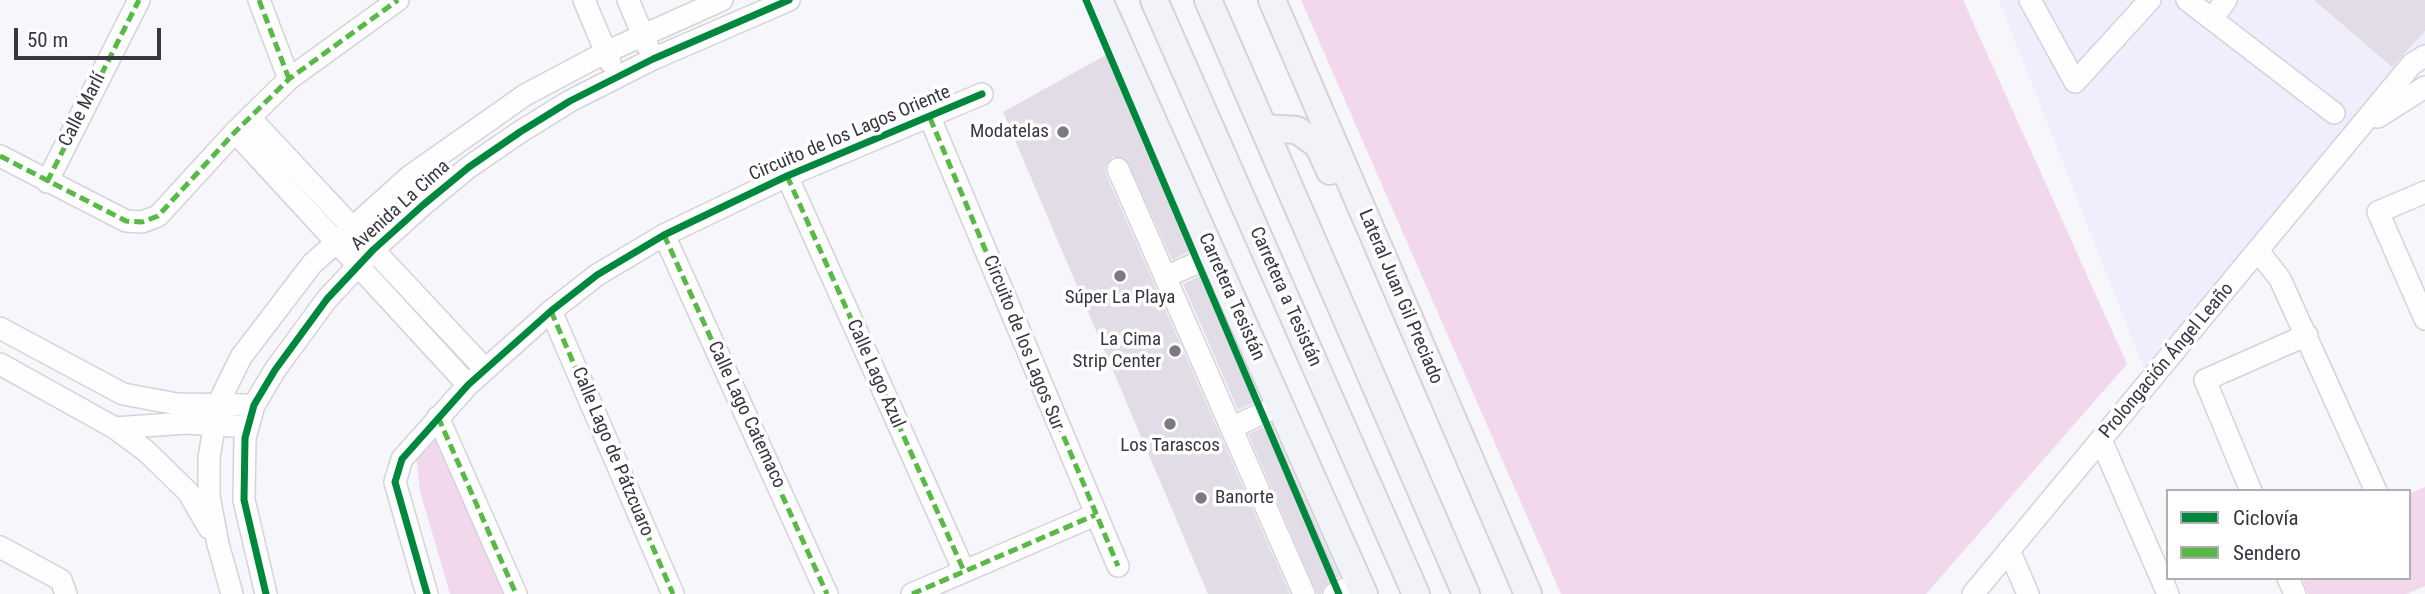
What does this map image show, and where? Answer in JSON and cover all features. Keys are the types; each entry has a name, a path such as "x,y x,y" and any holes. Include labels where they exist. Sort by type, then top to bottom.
{"main road":[{"name":"Carretera Tesistán","path":"1099,0 1362,589"},
{"name":"Carretera a Tesistán","path":"1154,0 1416,594"},
{"path":"1208,0 1466,594"},
{"name":"Lateral Juan Gil Preciado","path":"1272,0 1528,594"},
{"path":"1264,128 1297,130 1318,145 1428,388 1453,419"}],"street":[{"name":"Calle Marlí","path":"47,182 139,0"},
{"path":"259,0 289,79"},
{"path":"0,156 126,221 142,222 158,216 242,125 289,79 398,0"},
{"path":"584,0 617,77"},
{"path":"628,0 653,59"},
{"name":"Avenida La Cima","path":"232,594 218,544 209,496 209,458 216,414 234,368 271,315 313,264 352,226 463,137 525,95 606,51 722,0"},
{"name":"Avenida La Cima","path":"266,594 244,500 244,457 254,405 303,328 358,265 469,167 570,101 653,59 789,0"},
{"path":"2030,0 2075,82 2150,0"},
{"path":"2187,0 2334,113"},
{"path":"2212,19 2226,0"},
{"name":"Prolongación Ángel Leaño","path":"1973,594 2361,127 2421,67"},
{"name":"Prolongación Ángel Leaño","path":"2361,127 2425,87"},
{"name":"Circuito de los Lagos Oriente","path":"428,594 395,482 402,458 485,369 551,310 597,275 664,235 787,176 982,94"},
{"name":"Circuito de los Lagos Sur","path":"930,118 1118,566"},
{"path":"242,125 318,191 485,369"},
{"path":"242,125 302,205 468,385"},
{"path":"1118,169 1304,594"},
{"name":"Calle Lago Azul","path":"787,176 964,571"},
{"path":"302,205 318,191"},
{"path":"2425,192 2378,212 2425,319"},
{"name":"Calle Lago Catemaco","path":"664,235 827,594"},
{"path":"2259,251 2280,279 2375,489"},
{"path":"1166,277 1213,256"},
{"path":"393,304 410,289"},
{"name":"Calle Lago de Pátzcuaro","path":"551,310 673,594"},
{"path":"0,328 123,394 216,414 248,427"},
{"path":"2251,489 2205,380 2307,335"},
{"path":"0,364 115,428 146,451 188,492 218,544"},
{"path":"115,428 216,414 254,405"},
{"path":"1231,428 1280,405"},
{"path":"438,417 516,594"},
{"path":"2101,440 2168,594"},
{"path":"912,594 1095,515"},
{"path":"0,547 61,580 66,594"},
{"path":"2009,550 2028,594"},
{"path":"1334,594 1362,589"}],"shaded area":[{"path":"1301,0 1963,0 2127,364 1926,594 1561,594"},
{"path":"1999,0 2425,0 2425,44 2402,59 2144,369"},
{"path":"438,417 516,594 450,594 420,491 416,455"},
{"path":"2425,487 2425,586 2407,594 2308,594 2303,581 2305,580 2411,580 2411,493"}],"building":[{"path":"2314,0 2425,0 2425,31 2392,67"},
{"name":"La Cima Strip Center","path":"1106,55 1193,250 1172,260 1126,159 1112,157 1105,167 1106,174 1290,594 1208,594 1003,112"},
{"path":"1204,274 1260,400 1238,410 1183,284"},
{"path":"1271,424 1339,577 1324,586 1321,594 1317,594 1248,434"}],"marked path":[{"path":"47,182 139,0"},
{"path":"259,0 289,79"},
{"path":"0,156 126,221 142,222 158,216 235,132 289,79 398,0"},
{"path":"930,118 1118,566"},
{"path":"787,176 964,571"},
{"path":"664,235 827,594"},
{"path":"551,311 673,594"},
{"path":"438,417 516,594"},
{"path":"912,594 1095,515"}],"cycle path":[{"path":"266,594 244,500 245,438 254,405 275,370 327,299 373,250 423,205 469,167 520,132 570,101 653,59 789,0"},
{"path":"1086,0 1339,594"},
{"path":"427,594 395,482 402,459 468,385 551,311 597,275 664,235 787,176 982,94"}],"place":[{"name":"Modatelas","path":"1063,132"},
{"name":"Súper La Playa","path":"1120,276"},
{"name":"La Cima Strip Center","path":"1175,351"},
{"name":"Los Tarascos","path":"1170,424"},
{"name":"Banorte","path":"1201,498"}]}
